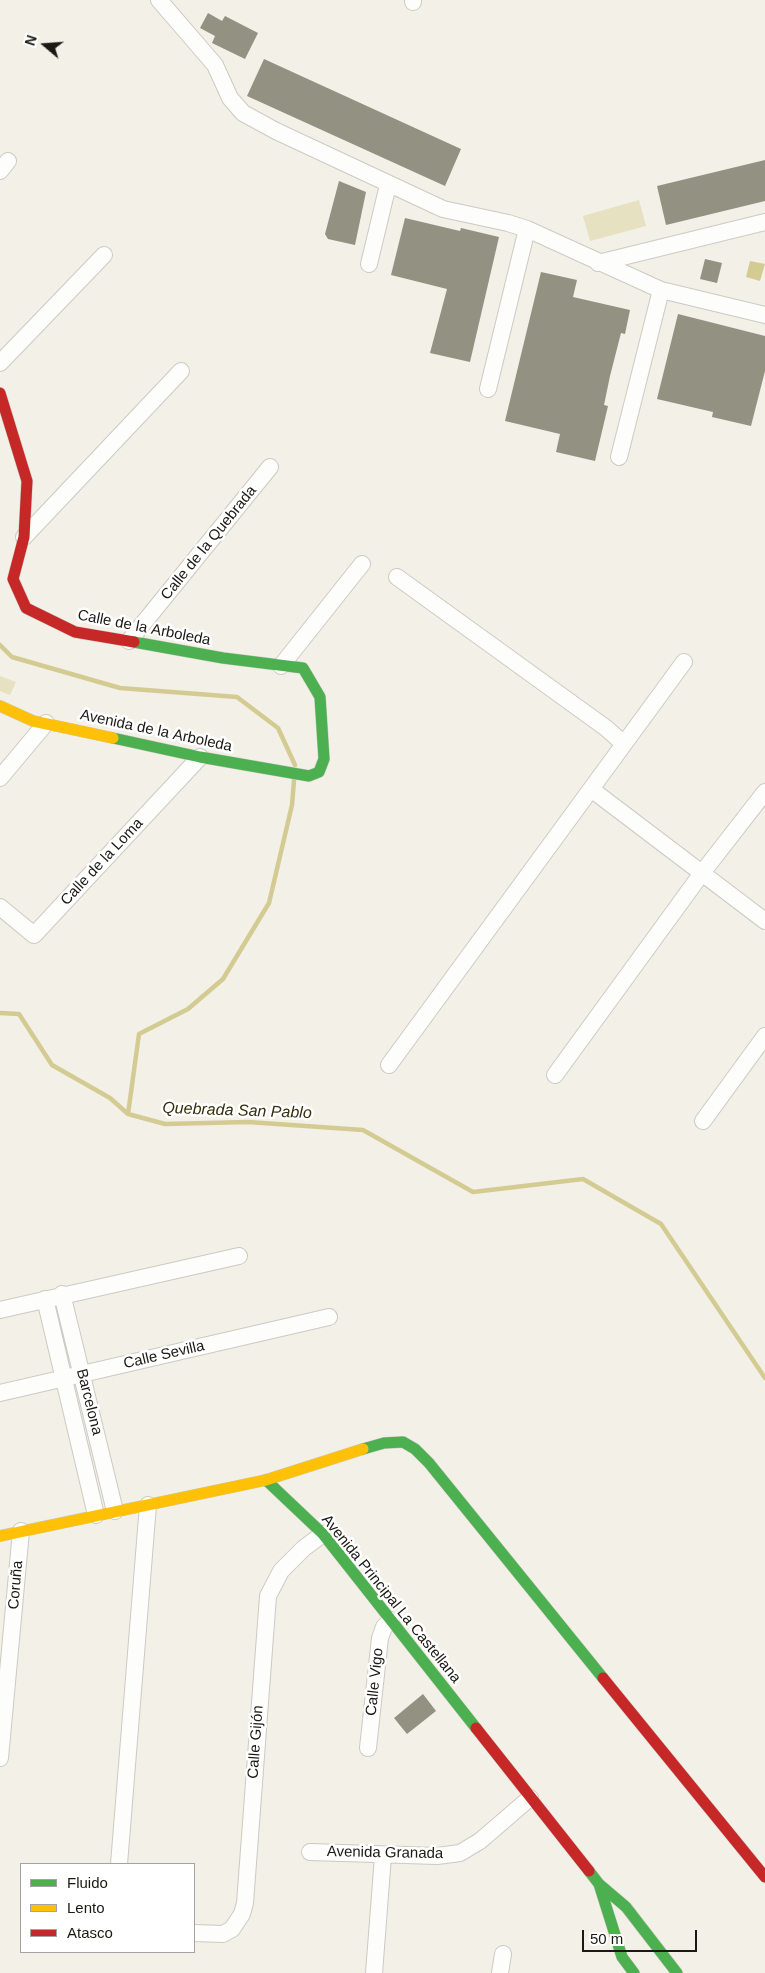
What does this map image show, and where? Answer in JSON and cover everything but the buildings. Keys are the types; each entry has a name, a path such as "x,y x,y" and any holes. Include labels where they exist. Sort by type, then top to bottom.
{"street":[{"path":"159,0 215,64 230,98 243,113 388,185 443,209 527,229 598,263 661,290 765,315"},
{"path":"369,264 388,185"},
{"path":"598,263 765,222"},
{"path":"488,389 527,229"},
{"path":"0,363 104,254"},
{"path":"619,457 661,290"},
{"path":"24,537 182,371"},
{"name":"Calle de la Arboleda","path":"0,394 27,481 24,537 13,580 26,608 75,632 303,668 320,697 324,759 319,772 309,776"},
{"name":"Calle de la Quebrada","path":"129,642 270,467"},
{"path":"281,666 362,564"},
{"path":"397,577 606,728 624,744"},
{"path":"389,1065 684,662"},
{"name":"Avenida de la Arboleda","path":"0,706 33,720 46,723 200,757 309,776"},
{"path":"0,778 46,723"},
{"name":"Calle de la Loma","path":"0,907 34,935 200,757"},
{"path":"591,789 765,921"},
{"path":"555,1075 702,873 765,792"},
{"path":"703,1121 765,1036"},
{"path":"0,1310 62,1294 239,1256"},
{"name":"Barcelona","path":"62,1294 115,1511"},
{"name":"Barcelona","path":"45,1299 96,1515"},
{"name":"Calle Sevilla","path":"0,1393 329,1317"},
{"path":"0,1536 266,1480 384,1443 403,1442 415,1449 765,1877"},
{"name":"Avenida Principal La Castellana","path":"266,1480 322,1534 599,1884 626,1907 676,1973"},
{"path":"119,1863 148,1505"},
{"name":"Coruña","path":"0,1758 22,1531"},
{"name":"Calle Gijón","path":"195,1933 223,1934 238,1923 242,1914 245,1904 268,1596 281,1571 304,1548 322,1534"},
{"name":"Calle Vigo","path":"368,1748 380,1638 384,1627 391,1620"},
{"name":"Avenida Granada","path":"310,1852 383,1856 437,1856 460,1853 480,1842 530,1798"},
{"path":"374,1973 383,1856"},
{"name":"Avenida Principal La Castellana","path":"599,1884 622,1957 634,1973"},
{"path":"500,1973 502,1954"}],"shaded area":[{"path":"639,200 646,226 590,241 583,216"},
{"path":"750,261 765,264 760,281 746,277"},
{"path":"0,676 16,682 10,695 0,691"}],"waterway":[{"path":"0,645 12,657 120,688 237,697 278,728 295,765"},
{"path":"128,1114 139,1034 188,1009 223,979 269,903 292,805 294,780"},
{"name":"Quebrada San Pablo","path":"0,1013 19,1014 52,1065 110,1098 128,1114 165,1124 248,1122 363,1130 473,1192 583,1179 661,1224 765,1378"}],"traffic: fast":[{"path":"113,738 200,757 309,776 319,772 324,759 320,697 303,668 223,658 134,642"},
{"path":"363,1449 384,1443 403,1442 415,1449 429,1463 603,1678"},
{"path":"266,1480 323,1534 476,1728"},
{"path":"589,1871 599,1884 626,1907 677,1973"},
{"path":"599,1884 622,1957 634,1973"}],"traffic: slow":[{"path":"0,706 33,721 113,738"},
{"path":"0,1536 266,1480 363,1449"}],"traffic: jam":[{"path":"0,393 27,481 24,537 13,579 26,608 75,632 134,642"},
{"path":"603,1678 765,1877"},
{"path":"476,1728 589,1871"}]}
